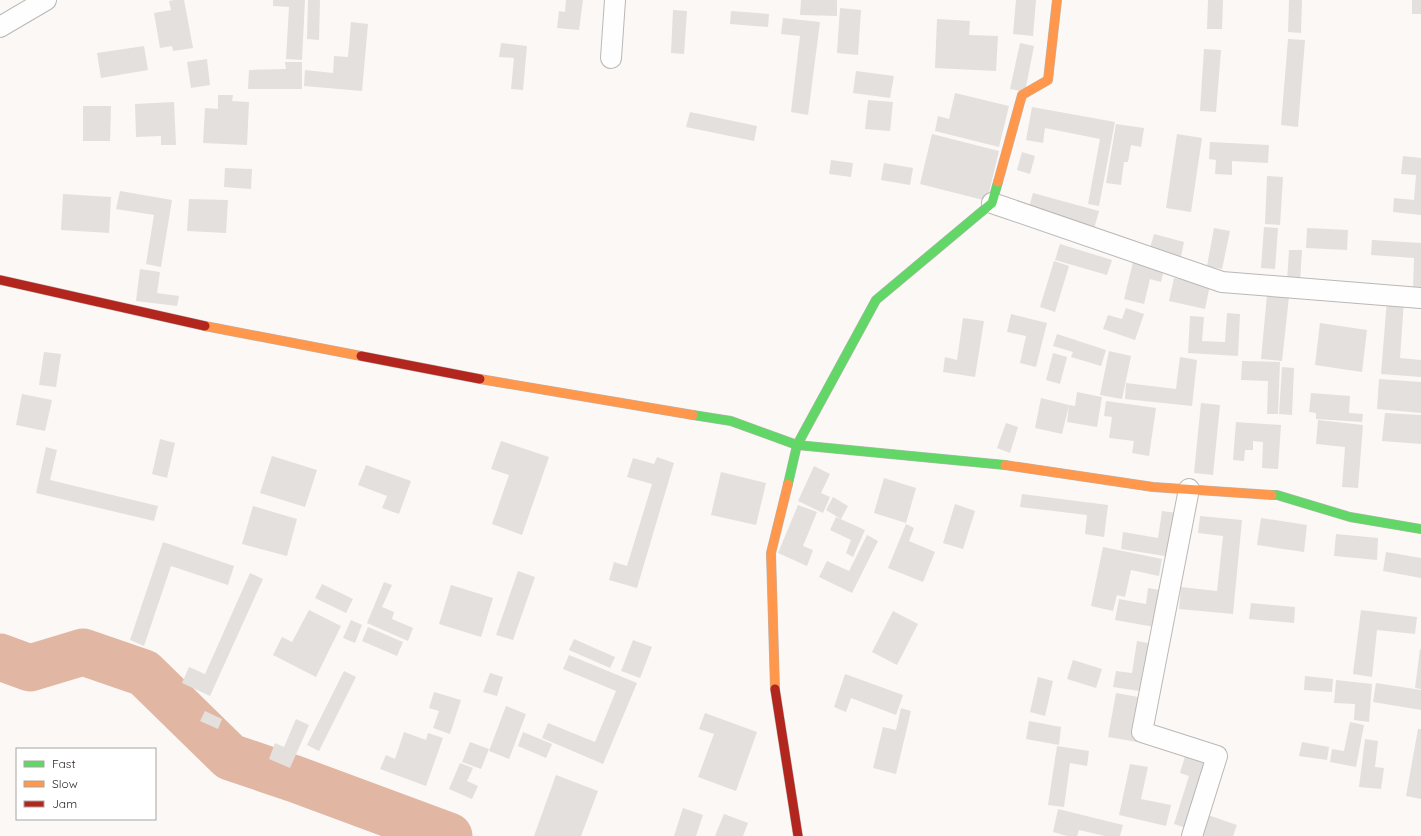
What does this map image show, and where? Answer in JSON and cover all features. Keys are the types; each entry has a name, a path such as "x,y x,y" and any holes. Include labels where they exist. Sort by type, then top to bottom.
{"street":[{"path":"0,27 46,0"},
{"path":"611,58 616,0"},
{"path":"798,836 775,690 771,553 797,446 876,300 992,202 1022,95 1048,80 1057,0"},
{"path":"992,202 1222,282 1421,298"},
{"path":"0,280 188,323 476,379 731,421 797,446 1010,465 1153,487 1277,495 1350,517 1421,529"},
{"path":"1189,489 1142,732 1217,756 1192,836"}],"building":[{"path":"184,0 193,48 173,51 172,46 160,48 154,13 171,10 169,1"},
{"path":"273,0 305,0 302,60 286,59 289,7 273,6"},
{"path":"308,0 320,0 319,40 307,39"},
{"path":"566,0 583,0 579,30 557,28 559,11 565,12"},
{"path":"801,0 837,0 837,16 800,15"},
{"path":"1016,0 1036,0 1033,36 1013,34"},
{"path":"1208,0 1223,0 1222,29 1207,29"},
{"path":"1289,0 1302,0 1301,33 1288,32"},
{"path":"1412,0 1421,0 1421,14 1412,14"},
{"path":"840,8 861,10 858,55 837,53"},
{"path":"673,10 687,11 684,54 671,53"},
{"path":"731,11 769,14 768,27 730,24"},
{"path":"783,18 820,22 808,115 791,112 800,36 781,34"},
{"path":"937,19 970,21 969,35 998,36 996,71 935,68"},
{"path":"351,22 368,24 362,91 304,86 305,70 333,73 334,56 348,57"},
{"path":"1288,39 1305,40 1298,127 1281,125"},
{"path":"501,43 527,46 523,90 511,89 514,58 499,57"},
{"path":"1020,43 1034,46 1025,92 1010,89"},
{"path":"144,46 148,70 101,78 97,53"},
{"path":"1204,49 1221,50 1216,112 1200,111"},
{"path":"207,59 210,85 191,88 187,62"},
{"path":"285,62 302,62 302,89 248,89 249,70 286,69"},
{"path":"856,71 894,76 890,98 853,93"},
{"path":"955,93 1009,106 999,147 935,131 938,116 949,119"},
{"path":"218,95 233,95 232,101 249,102 247,145 203,143 205,108 218,109"},
{"path":"868,100 893,102 890,131 865,129"},
{"path":"174,102 176,145 161,145 161,136 136,137 135,104"},
{"path":"83,106 111,106 110,141 83,141"},
{"path":"1032,107 1115,122 1099,206 1088,204 1100,139 1045,128 1043,143 1026,140"},
{"path":"690,112 757,126 754,141 686,127"},
{"path":"1116,124 1144,128 1141,147 1131,145 1128,162 1124,162 1121,185 1106,183"},
{"path":"932,134 999,151 987,201 920,184"},
{"path":"1177,134 1202,138 1191,212 1166,208"},
{"path":"1210,142 1269,145 1268,163 1232,161 1232,175 1215,174 1216,160 1209,159"},
{"path":"1022,152 1035,156 1030,174 1017,170"},
{"path":"1403,156 1421,158 1421,215 1393,212 1394,198 1414,200 1416,175 1401,174"},
{"path":"831,160 853,163 851,177 829,174"},
{"path":"884,163 913,168 910,185 881,180"},
{"path":"225,168 252,169 251,189 224,187"},
{"path":"1267,176 1283,177 1280,225 1265,224"},
{"path":"120,191 172,200 161,267 146,264 154,215 116,209"},
{"path":"1033,193 1099,211 1094,229 1028,211"},
{"path":"63,194 111,197 109,233 61,230"},
{"path":"189,199 228,200 226,233 187,231"},
{"path":"1264,227 1278,228 1275,269 1261,268"},
{"path":"1214,228 1230,231 1222,269 1207,266"},
{"path":"1307,228 1348,230 1347,250 1306,248"},
{"path":"1154,234 1184,242 1181,257 1150,248"},
{"path":"1372,240 1421,243 1421,289 1413,289 1414,258 1371,255"},
{"path":"1060,244 1112,260 1107,275 1055,260"},
{"path":"1289,250 1302,250 1300,283 1287,282"},
{"path":"1134,258 1165,266 1161,282 1150,279 1144,304 1124,299"},
{"path":"1054,261 1069,266 1055,312 1040,307"},
{"path":"140,269 160,272 157,293 179,296 177,306 136,301"},
{"path":"1174,278 1210,285 1205,309 1169,301"},
{"path":"1267,295 1289,297 1282,361 1261,359"},
{"path":"1387,299 1404,300 1400,358 1421,360 1421,377 1381,374"},
{"path":"1126,308 1144,314 1135,340 1103,329 1108,315 1122,319"},
{"path":"1227,313 1240,314 1238,356 1188,353 1190,316 1204,317 1202,341 1225,342"},
{"path":"1011,314 1047,323 1036,367 1020,363 1026,336 1007,332"},
{"path":"963,318 984,321 975,377 943,372 945,357 957,360"},
{"path":"1320,323 1367,330 1362,372 1315,365"},
{"path":"1057,334 1106,350 1101,366 1071,357 1073,352 1053,346"},
{"path":"1109,351 1131,356 1122,399 1100,395"},
{"path":"44,352 61,354 56,387 39,385"},
{"path":"1053,353 1067,357 1060,384 1046,380"},
{"path":"1180,357 1197,360 1192,406 1125,399 1126,383 1176,389"},
{"path":"1242,361 1280,362 1278,414 1267,414 1268,381 1241,380"},
{"path":"1282,367 1294,368 1292,415 1279,414"},
{"path":"1379,379 1421,382 1421,413 1377,409"},
{"path":"1077,392 1102,397 1097,427 1067,422 1069,405 1075,406"},
{"path":"1311,393 1350,396 1349,413 1363,414 1362,422 1316,419 1316,413 1309,412"},
{"path":"22,394 52,400 45,431 16,425"},
{"path":"1041,398 1069,405 1062,434 1035,428"},
{"path":"1106,401 1156,408 1149,456 1132,453 1134,441 1109,438 1112,417 1104,416"},
{"path":"1201,403 1220,405 1213,475 1194,473"},
{"path":"1385,413 1421,415 1421,444 1382,441"},
{"path":"1318,420 1363,425 1358,488 1342,487 1345,447 1316,444"},
{"path":"1236,422 1281,425 1278,469 1262,468 1263,442 1253,441 1253,450 1245,450 1244,461 1233,460"},
{"path":"1006,423 1018,427 1010,453 997,448"},
{"path":"160,439 175,443 167,478 152,474"},
{"path":"501,441 549,457 522,535 492,524 509,475 491,469"},
{"path":"46,447 57,450 50,480 158,506 154,521 36,493"},
{"path":"272,456 317,470 305,507 260,493"},
{"path":"657,457 674,463 637,588 609,580 614,562 627,566 652,484 627,477 633,458 654,464"},
{"path":"366,465 411,481 399,514 382,508 387,496 358,485"},
{"path":"814,466 830,474 821,493 830,497 823,513 798,501"},
{"path":"721,472 766,483 756,525 711,515"},
{"path":"884,478 916,488 906,523 874,513"},
{"path":"1022,494 1108,505 1104,537 1085,534 1087,515 1020,507"},
{"path":"833,497 848,506 841,519 826,510"},
{"path":"955,504 975,511 963,549 943,543"},
{"path":"798,505 817,512 803,546 813,550 807,566 778,553"},
{"path":"253,506 297,519 287,556 242,544"},
{"path":"1162,511 1177,513 1171,557 1121,549 1123,532 1158,538"},
{"path":"1200,516 1242,520 1233,614 1179,609 1181,587 1217,591 1223,536 1198,533"},
{"path":"836,517 865,530 853,557 846,553 851,540 830,530"},
{"path":"1261,518 1307,525 1304,552 1257,545"},
{"path":"906,524 914,528 909,541 935,552 923,582 888,568"},
{"path":"1336,534 1378,538 1377,560 1334,556"},
{"path":"867,535 878,541 852,593 819,577 827,561 849,571"},
{"path":"163,542 234,566 228,585 171,566 144,646 130,640"},
{"path":"1103,547 1162,559 1159,576 1131,570 1125,597 1117,595 1113,611 1091,606"},
{"path":"1386,552 1421,558 1421,578 1383,571"},
{"path":"518,571 535,577 513,640 496,635"},
{"path":"250,573 263,579 210,696 182,683 189,667 205,674"},
{"path":"384,582 392,585 382,607 394,612 392,619 413,628 408,641 367,623"},
{"path":"322,584 353,599 346,613 315,598"},
{"path":"451,585 493,598 481,637 439,624"},
{"path":"1148,588 1166,591 1160,628 1115,620 1119,599 1146,604"},
{"path":"1251,603 1295,607 1294,623 1249,619"},
{"path":"309,610 341,626 316,677 273,655 282,637 292,642"},
{"path":"1361,610 1417,617 1415,634 1377,630 1372,677 1353,674"},
{"path":"893,611 918,624 897,665 872,652"},
{"path":"351,620 362,625 355,643 343,638"},
{"path":"368,627 403,642 397,656 362,641"},
{"path":"574,639 615,657 610,668 569,650"},
{"path":"633,640 652,647 640,678 621,671"},
{"path":"1137,641 1154,644 1146,692 1113,687 1116,671 1132,673"},
{"path":"1421,649 1421,689 1415,688"},
{"path":"569,655 637,683 603,764 542,738 548,723 595,742 616,691 563,669"},
{"path":"1073,660 1102,669 1096,688 1067,679"},
{"path":"344,671 356,677 319,751 307,745"},
{"path":"490,673 503,677 497,696 483,692"},
{"path":"845,674 903,695 896,715 851,698 846,712 834,707"},
{"path":"1305,676 1333,679 1332,692 1304,690"},
{"path":"1038,677 1053,681 1045,716 1030,712"},
{"path":"1336,680 1372,684 1369,722 1354,720 1355,704 1334,703"},
{"path":"1376,683 1421,690 1421,710 1373,702"},
{"path":"434,692 461,700 450,734 433,728 439,711 429,708"},
{"path":"1116,693 1144,698 1137,742 1108,737"},
{"path":"506,706 526,714 509,759 489,751"},
{"path":"901,708 911,711 896,774 873,768 883,727 896,730"},
{"path":"205,711 222,719 218,729 200,721"},
{"path":"705,713 757,732 736,791 698,777 714,734 699,729"},
{"path":"296,719 309,725 290,768 269,759 275,743 284,747"},
{"path":"1029,721 1061,727 1059,745 1026,739"},
{"path":"1350,722 1364,725 1356,767 1330,762 1332,749 1344,751"},
{"path":"1418,729 1421,729 1421,799 1406,796"},
{"path":"404,732 426,740 428,733 443,738 426,786 380,769 386,755 395,759"},
{"path":"523,732 552,744 546,758 518,746"},
{"path":"1365,739 1378,741 1375,767 1384,768 1381,789 1359,787"},
{"path":"470,742 489,749 481,769 462,762"},
{"path":"1302,742 1329,747 1327,760 1299,756"},
{"path":"1057,746 1089,751 1087,766 1070,763 1064,807 1048,805"},
{"path":"1186,753 1210,761 1189,829 1174,824 1189,776 1180,773"},
{"path":"460,763 473,768 467,781 478,786 472,799 449,789"},
{"path":"1130,764 1148,767 1141,799 1171,805 1166,826 1119,815"},
{"path":"556,775 598,791 581,836 534,836"},
{"path":"683,808 703,815 696,836 674,836"},
{"path":"1058,809 1123,825 1120,836 1105,836 1079,830 1077,836 1067,836 1053,832"},
{"path":"724,814 748,823 743,836 715,836"},
{"path":"1208,815 1237,825 1233,836 1202,836"}],"waterway":[{"path":"0,657 30,668 83,652 144,673 230,757 295,779 449,836"}],"traffic: fast":[{"path":"788,484 797,445 876,300 992,203 998,182"},
{"path":"693,415 731,421 797,445 1005,465"},
{"path":"1272,495 1277,495 1350,517 1421,529"}],"traffic: slow":[{"path":"998,182 1022,95 1048,80 1057,0"},
{"path":"205,326 361,356"},
{"path":"480,379 693,415"},
{"path":"1005,465 1153,487 1272,495"},
{"path":"775,689 771,553 788,484"}],"traffic: jam":[{"path":"0,280 205,326"},
{"path":"361,356 480,379"},
{"path":"775,689 798,836"}]}
